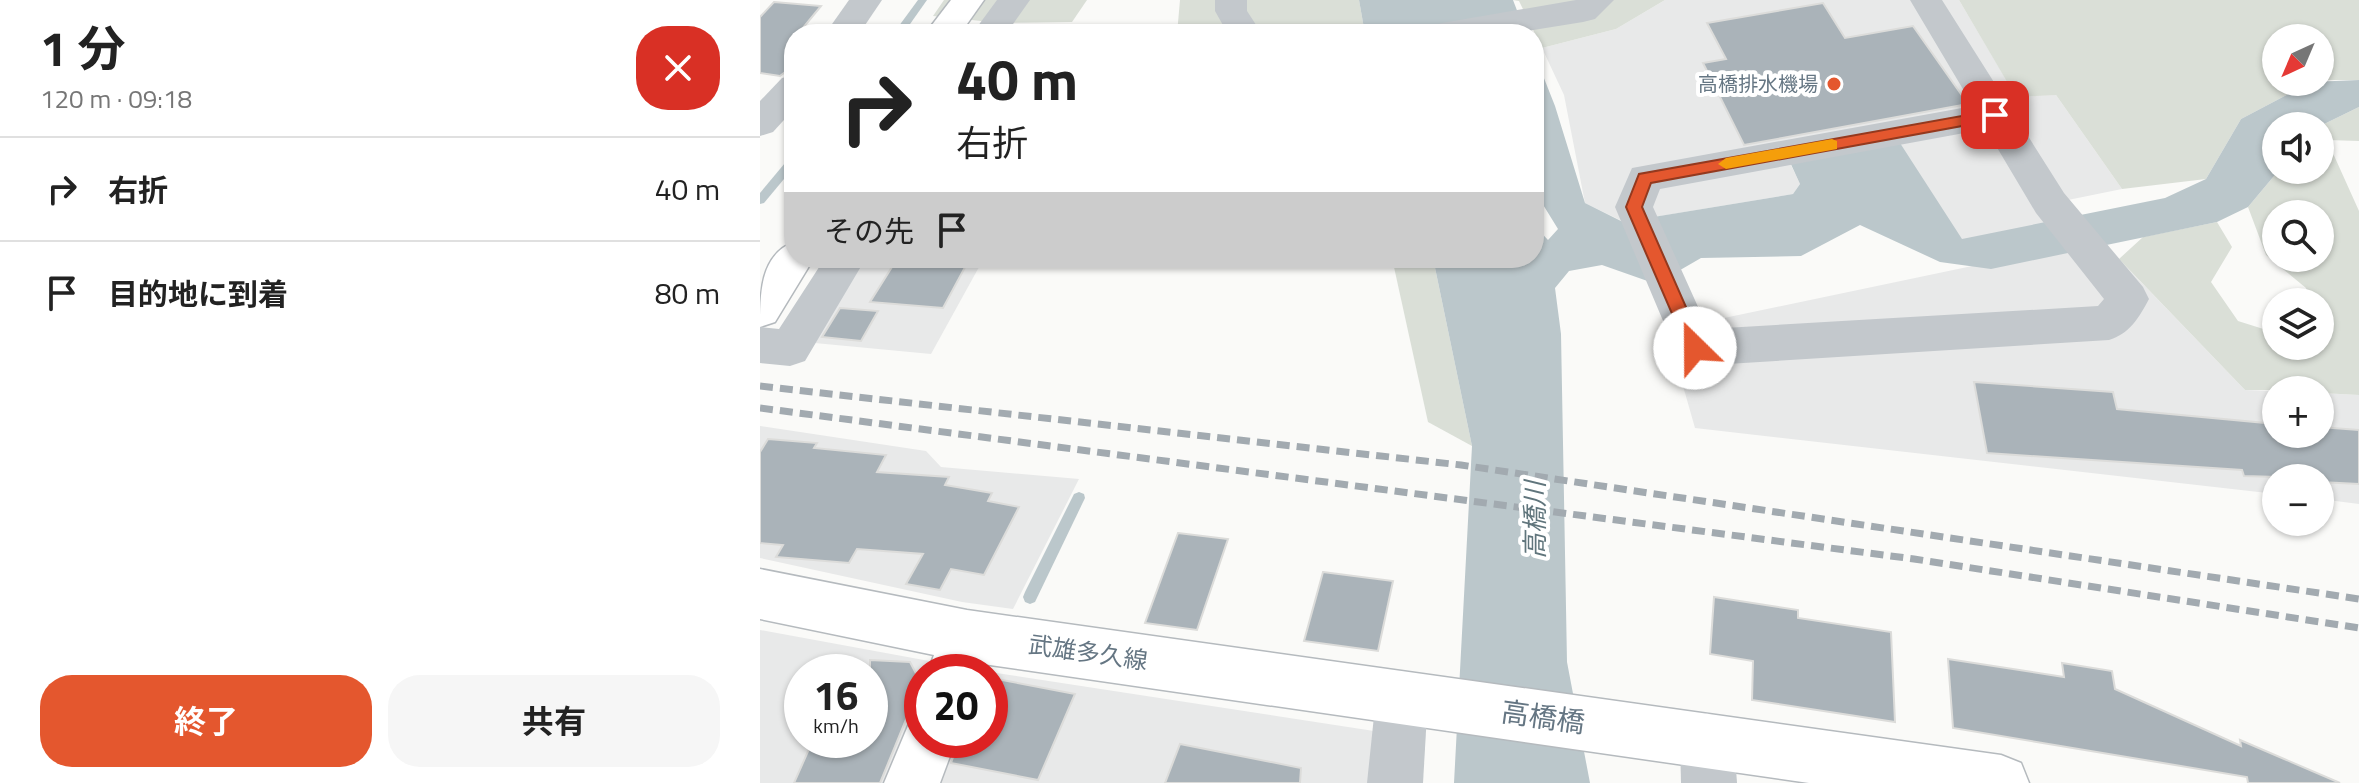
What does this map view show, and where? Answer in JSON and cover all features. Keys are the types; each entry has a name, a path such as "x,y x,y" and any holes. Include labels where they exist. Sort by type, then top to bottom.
{"main road":[{"path":"950,24 968,0"},
{"path":"760,310 787,268"},
{"name":"武雄多久線","path":"760,594 961,654"},
{"name":"武雄多久線","path":"1008,659 1411,698"},
{"name":"高橋橋","path":"1411,698 1695,753"},
{"path":"1695,753 2001,783"},
{"path":"912,783 922,758"}],"street":[{"path":"849,24 866,0"},
{"path":"996,24 1014,0"},
{"path":"1231,0 1231,11 1239,24"},
{"path":"1503,24 1583,11 1598,0"},
{"path":"1926,0 2050,203 2128,299 2109,323 1695,348 1634,207 1645,178 1995,115"},
{"path":"760,123 784,98"},
{"path":"760,345 790,348 840,268"},
{"path":"1395,783 1411,698"}],"shaded area":[{"path":"944,0 1087,0 1072,22 1000,23 933,16"},
{"path":"1180,0 1359,0 1363,24 1178,24"},
{"path":"1513,0 1665,0 1616,29 1544,47 1544,24 1530,24 1519,1"},
{"path":"1665,0 1959,0 2016,96 2056,95 2122,189 2063,201 2245,390 2262,391 2262,448 2334,448 2334,394 2359,395 2359,504 2334,501 2334,464 2262,464 2262,492 1695,428 1667,330 1977,265 1789,161 1800,184 1793,194 1624,222 1585,203 1564,95 1544,47 1616,29"},
{"path":"1959,0 2359,0 2359,80 2334,80 2334,24 2262,24 2262,96 2285,96 2241,119 2206,179 2122,189 2056,95 2016,97"},
{"path":"2359,107 2359,141 2334,140 2334,119"},
{"path":"2334,156 2359,211 2359,395 2334,394 2334,376 2262,376 2262,390 2245,390 2119,259 2143,237 2217,222 2232,247 2211,282 2238,321 2262,329 2262,360 2334,360 2334,288 2306,288 2287,272 2334,272 2334,200 2262,200 2262,244 2248,207 2267,184 2334,184"},
{"path":"850,268 978,268 931,354 804,342"},
{"path":"1394,268 1435,268 1472,446 1428,422"},
{"path":"760,426 926,451 941,467 1079,479 1013,609 962,602 760,558"},
{"path":"760,630 904,656 904,758 1008,758 1008,675 1387,733 1382,783 760,783"}],"water":[{"path":"1359,0 1513,0 1522,24 1363,24"},
{"name":"高橋川","path":"1544,78 1585,203 1623,222 1793,194 1800,184 1789,160 1900,143 1962,239 2165,198 2206,179 2241,119 2285,96 2334,96 2334,81 2359,80 2359,107 2334,119 2334,112 2262,112 2262,184 2267,184 2248,207 2217,222 1991,269 1940,262 1860,225 1801,256 1701,258 1656,284 1602,265 1569,271 1555,288 1561,334 1567,662 1590,783 1454,783 1472,446 1435,268 1544,268 1544,236 1548,240 1558,229 1544,206"}],"building":[{"path":"774,2 821,6 806,24 784,24 784,73 780,76 760,73 760,17"},
{"name":"高橋排水機場","path":"1823,3 1845,38 1913,26 1968,104 1744,145 1703,63 1726,59 1707,23"},
{"path":"891,268 965,268 943,308 870,302"},
{"path":"840,308 878,311 861,341 822,337"},
{"path":"1974,382 2113,392 2117,409 2262,423 2262,448 2334,448 2334,428 2359,430 2359,484 2334,483 2334,464 2262,464 2262,476 2244,476 2242,470 1987,453"},
{"path":"768,439 817,443 814,448 886,455 877,472 949,477 945,485 992,493 988,501 1019,507 984,575 951,569 940,590 906,584 923,554 857,549 849,563 776,557 783,545 760,543 760,452"},
{"path":"1178,533 1228,539 1197,630 1145,623"},
{"path":"1323,572 1393,581 1378,651 1304,641"},
{"path":"1714,597 1798,610 1798,618 1891,632 1895,722 1752,700 1753,661 1710,654"},
{"path":"1948,659 2064,677 2062,663 2112,671 2115,689 2241,746 2240,740 2340,783 2248,783 2247,777 1953,728"},
{"path":"888,661 904,662 904,724 880,783 794,783 805,758 888,758"},
{"path":"1008,681 1075,694 1038,780 951,763 953,758 1008,758"},
{"path":"1180,744 1301,768 1300,783 1165,783"}],"waterway":[{"path":"905,24 923,0"},
{"path":"760,200 784,172"},
{"path":"1030,597 1079,498"}],"railway":[{"path":"760,386 1461,465 2359,599"},
{"path":"760,408 1914,559 2359,628"}],"slow traffic":[{"path":"1726,164 1832,145"}],"place":[{"name":"高橋排水機場","path":"1834,84"}],"route":[{"path":"1695,348 1634,207 1645,178 1995,115"}]}
